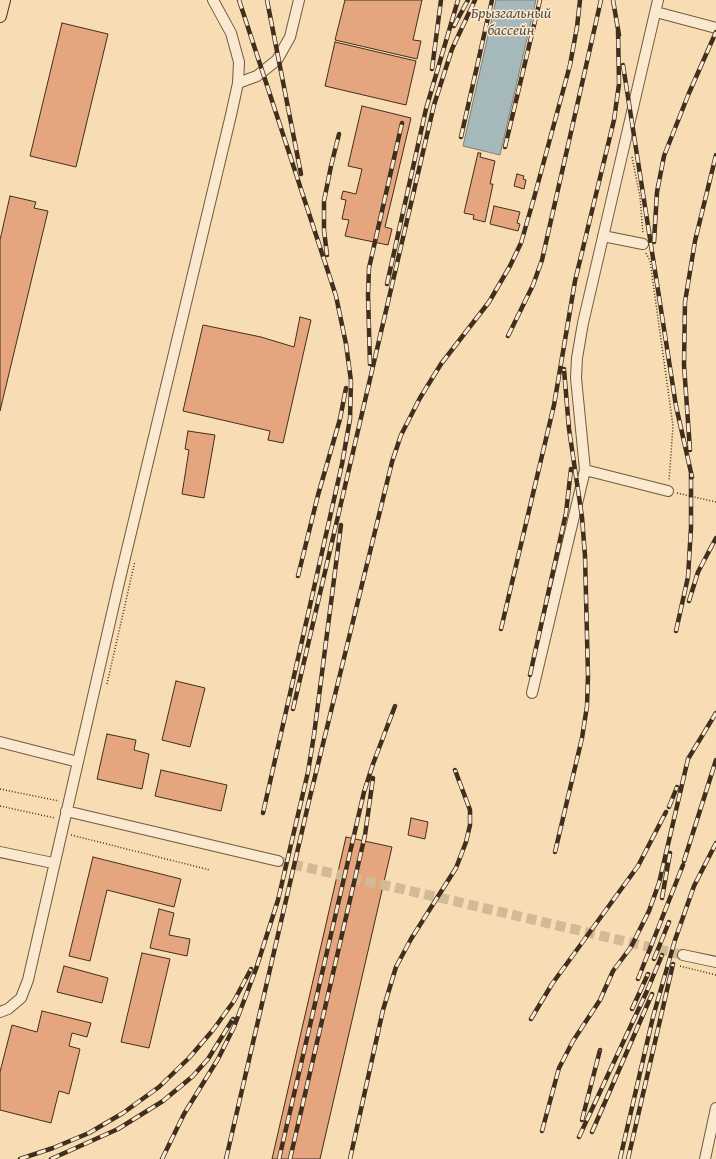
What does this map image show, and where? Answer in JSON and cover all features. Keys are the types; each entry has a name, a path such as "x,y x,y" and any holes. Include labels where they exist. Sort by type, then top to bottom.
{"lane":[{"path":"0,1012 15,1004 25,990 238,82 239,62 234,42 213,0"},
{"path":"238,82 257,76 277,60 290,37 299,0"},
{"path":"532,693 585,470 577,393 576,368 583,323 658,0"},
{"path":"656,12 716,28"},
{"path":"603,236 643,244"},
{"path":"585,470 668,491"},
{"path":"0,742 78,762"},
{"path":"66,811 278,861"},
{"path":"0,852 54,863"},
{"path":"683,955 716,962"},
{"path":"705,1159 713,1139 716,1108"}],"path":[{"path":"632,155 642,214 643,244 650,261 673,426 668,491 716,502"},
{"path":"71,835 210,870"},
{"path":"680,966 716,975"}],"water":[{"name":"Брызгальный бассейн","path":"496,0 536,0 500,155 463,146"}],"building":[{"path":"345,0 422,0 413,40 421,41 417,59 335,40"},
{"path":"62,23 108,34 76,167 30,156"},
{"path":"335,42 416,61 406,105 325,86"},
{"path":"362,106 411,118 385,227 392,229 388,245 345,236 349,220 342,219 346,200 341,199 343,191 356,194 362,169 348,166"},
{"path":"478,153 481,153 480,157 495,161 490,184 493,184 485,222 473,219 474,215 464,213"},
{"path":"517,174 524,176 523,179 526,180 524,189 514,186"},
{"path":"10,196 36,202 34,208 48,211 0,411 0,240"},
{"path":"494,206 520,212 517,223 520,224 518,231 490,224"},
{"path":"300,317 311,320 283,443 268,440 270,431 183,411 203,325 261,337 294,347"},
{"path":"188,431 215,435 204,498 182,494 189,450 185,449"},
{"path":"176,681 205,688 190,747 162,740"},
{"path":"107,734 136,740 134,750 149,754 142,789 97,779"},
{"path":"161,770 227,785 221,811 155,796"},
{"path":"411,818 428,822 425,839 408,835"},
{"path":"346,837 392,847 320,1159 272,1159"},
{"path":"93,857 181,879 174,907 107,890 90,961 69,956"},
{"path":"159,909 174,913 169,935 190,939 187,956 150,948"},
{"path":"142,953 170,959 149,1048 121,1042"},
{"path":"64,966 108,978 102,1003 57,992"},
{"path":"42,1011 91,1023 87,1037 72,1033 69,1046 80,1049 69,1094 59,1091 51,1123 0,1110 0,1072 12,1025 37,1032"}],"tunnel":[{"path":"278,861 683,955"}],"railway":[{"path":"239,0 336,296 346,344 351,381 350,419 342,464 263,813"},
{"path":"267,0 301,174"},
{"path":"432,69 441,0"},
{"path":"387,284 426,109 458,0"},
{"path":"454,26 468,0"},
{"path":"293,709 434,105 452,49 475,0"},
{"path":"461,137 492,0"},
{"path":"505,147 540,0"},
{"path":"226,1159 309,801 392,462 401,435 420,398 441,364 489,302 510,266 521,243 570,65 580,0"},
{"path":"508,336 533,285 542,260 601,0"},
{"path":"613,0 619,35"},
{"path":"501,629 554,405 575,281 614,120 619,84 618,30"},
{"path":"654,242 657,192 664,156 689,93 716,32"},
{"path":"623,65 676,406 692,477"},
{"path":"370,364 368,295 369,268 402,123"},
{"path":"327,255 324,230 324,201 339,134"},
{"path":"690,450 684,365 685,302 695,241 716,155"},
{"path":"555,852 582,738 587,706 588,676 585,556 582,517 569,429 564,369"},
{"path":"298,576 318,495 340,419 346,388"},
{"path":"530,675 566,513 571,469"},
{"path":"676,631 688,577 691,528 691,472"},
{"path":"162,1159 184,1114 218,1059 234,1027 256,969 278,900 308,772 341,525"},
{"path":"689,601 698,572 716,538"},
{"path":"279,1159 364,792 395,706"},
{"path":"542,1131 559,1068 573,1041 600,1000 613,971 631,947 649,911 659,883 688,759 716,713"},
{"path":"684,861 716,760"},
{"path":"350,1159 383,1010 396,967 411,939 456,868 466,842 470,825 470,810 455,770"},
{"path":"290,1159 365,835 373,778"},
{"path":"669,807 677,787"},
{"path":"531,1019 552,984 638,866 666,812"},
{"path":"620,1159 653,1017 675,940 694,886 716,843"},
{"path":"662,898 670,853"},
{"path":"638,979 683,865"},
{"path":"654,959 669,922"},
{"path":"579,1137 647,991 662,955"},
{"path":"628,1159 673,964"},
{"path":"20,1159 53,1148 89,1133 123,1113 159,1087 189,1058 213,1030 234,1001 251,969"},
{"path":"632,1009 648,974"},
{"path":"592,1132 652,994"},
{"path":"51,1159 118,1129 163,1101 193,1076 208,1059 233,1019"},
{"path":"582,1120 600,1050"}]}
